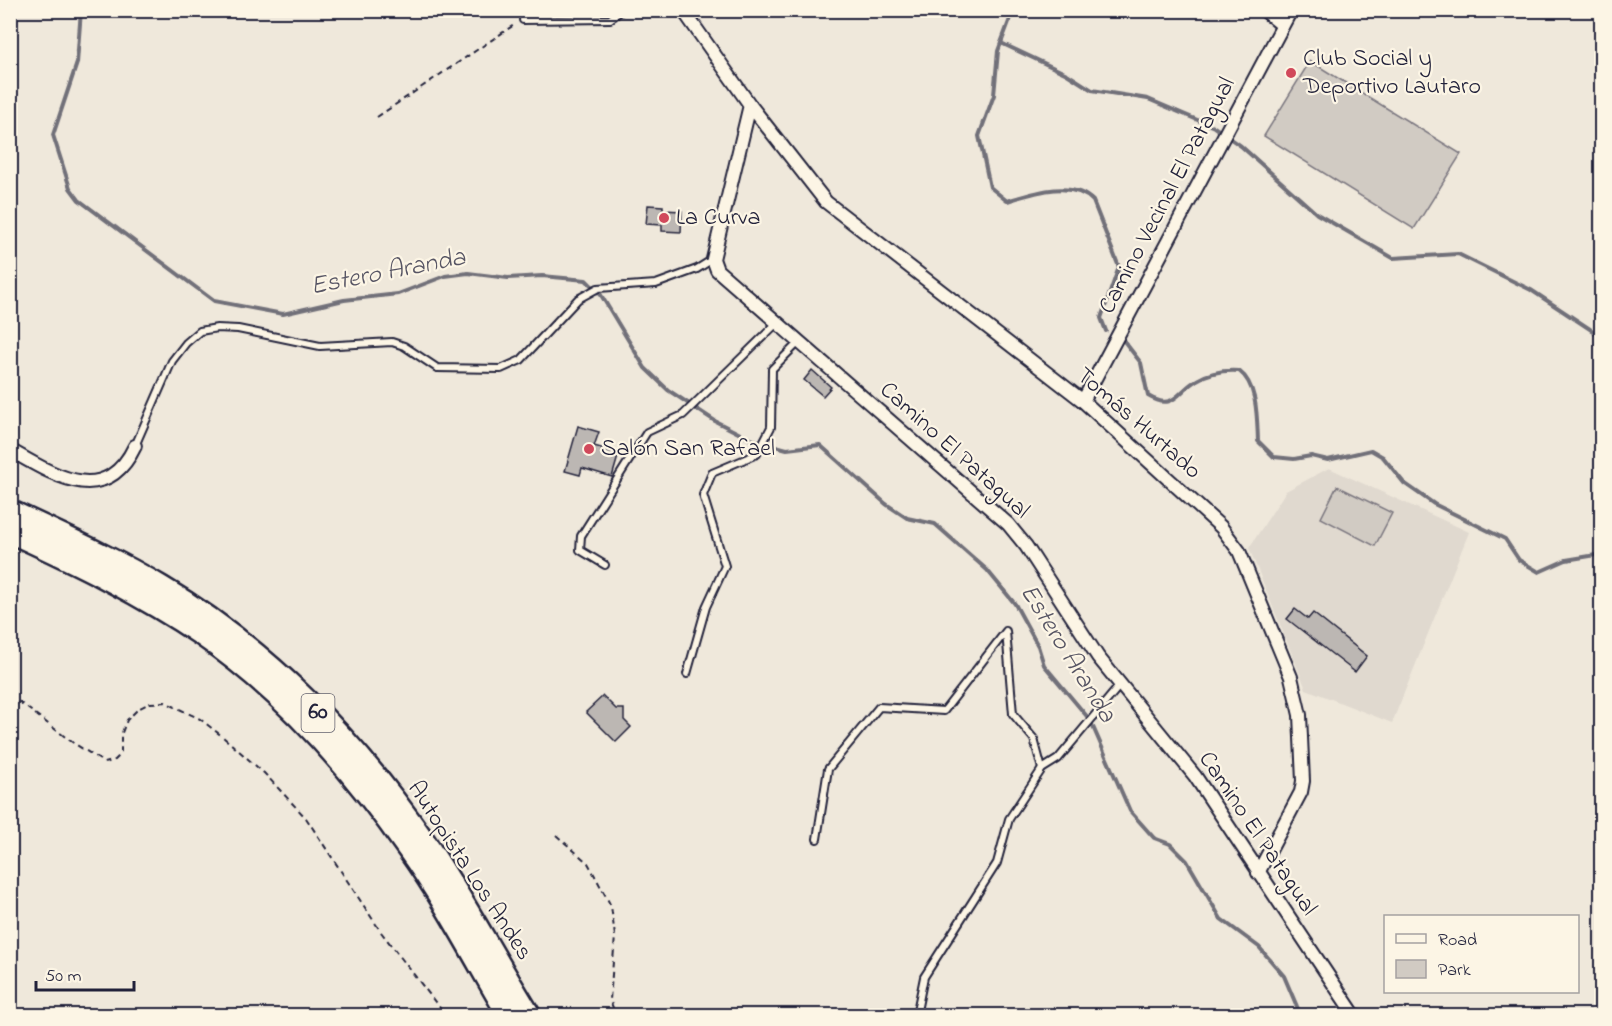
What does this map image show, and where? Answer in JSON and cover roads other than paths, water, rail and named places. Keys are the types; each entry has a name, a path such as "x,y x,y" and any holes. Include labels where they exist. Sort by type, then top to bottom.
{"highway":[{"name":"Autopista Los Andes","path":"10,511 161,587 242,643 296,690 365,764 411,822 531,1016"},
{"name":"Autopista Los Andes","path":"10,532 101,575 182,621 225,651 289,708 354,778 408,848 509,1016"}],"street":[{"path":"683,10 750,105 713,259"},
{"path":"1264,10 1282,25"},
{"name":"Camino Vecinal El Patagual","path":"1083,401 1291,10"},
{"name":"Tomás Hurtado","path":"750,105 826,202 1083,401 1221,527 1239,551 1291,677 1300,715 1303,781 1296,805 1258,873"},
{"name":"Camino El Patagual","path":"713,259 717,270 798,343 1008,524 1026,546 1098,657 1195,776 1355,1016"},
{"path":"10,450 59,478 80,483 110,475 125,463 135,446"}],"lane":[{"path":"523,20 610,18 622,10"},
{"path":"135,446 172,361 186,342 200,331 217,328 238,329 320,346 392,342 404,346 437,368 501,369 522,360 570,305 598,288 656,284 697,269 713,259"},
{"path":"605,565 580,550 581,536 647,432 683,415 777,323"},
{"path":"687,674 706,607 725,566 703,495 712,472 756,454 771,427 772,369 798,343"},
{"path":"817,839 828,769 879,707 944,711 1006,631 1013,714 1034,740 1042,768"},
{"path":"916,1016 924,977 997,863 1009,819 1042,768 1058,759 1120,685"}],"waterway":[{"name":"Estero Aranda","path":"81,10 77,63 53,135 70,188 79,200 214,301 283,314 344,300 398,294 445,276 468,273 508,278 542,276 586,280 601,295 645,368 668,390 715,421 750,439 787,449 820,445 886,504 907,518 935,524 987,570 1015,604 1038,646 1044,665 1090,720 1130,811 1154,838 1170,844 1187,861 1221,919 1259,947 1284,976 1301,1016"},
{"path":"1010,10 1010,19 998,51 994,95 979,136 990,187 1007,201 1040,192 1063,189 1084,194 1093,201 1119,267 1101,318 1106,331"},
{"path":"1001,43 1067,74 1092,90 1148,99 1214,127 1241,146 1317,214 1393,258 1458,254 1531,290 1602,337"},
{"path":"1124,341 1141,363 1148,396 1164,402 1175,398 1190,385 1207,375 1223,371 1239,371 1250,385 1253,394 1257,413 1258,441 1274,457 1294,459 1311,456 1328,460 1371,450 1383,457 1404,483 1434,504 1505,539 1519,560 1539,572 1566,560 1602,554"}],"place":[{"name":"Club Social y Deportivo Lautaro","path":"1291,73"},
{"name":"La Curva","path":"664,218"},
{"name":"Salón San Rafael","path":"589,449"}]}
